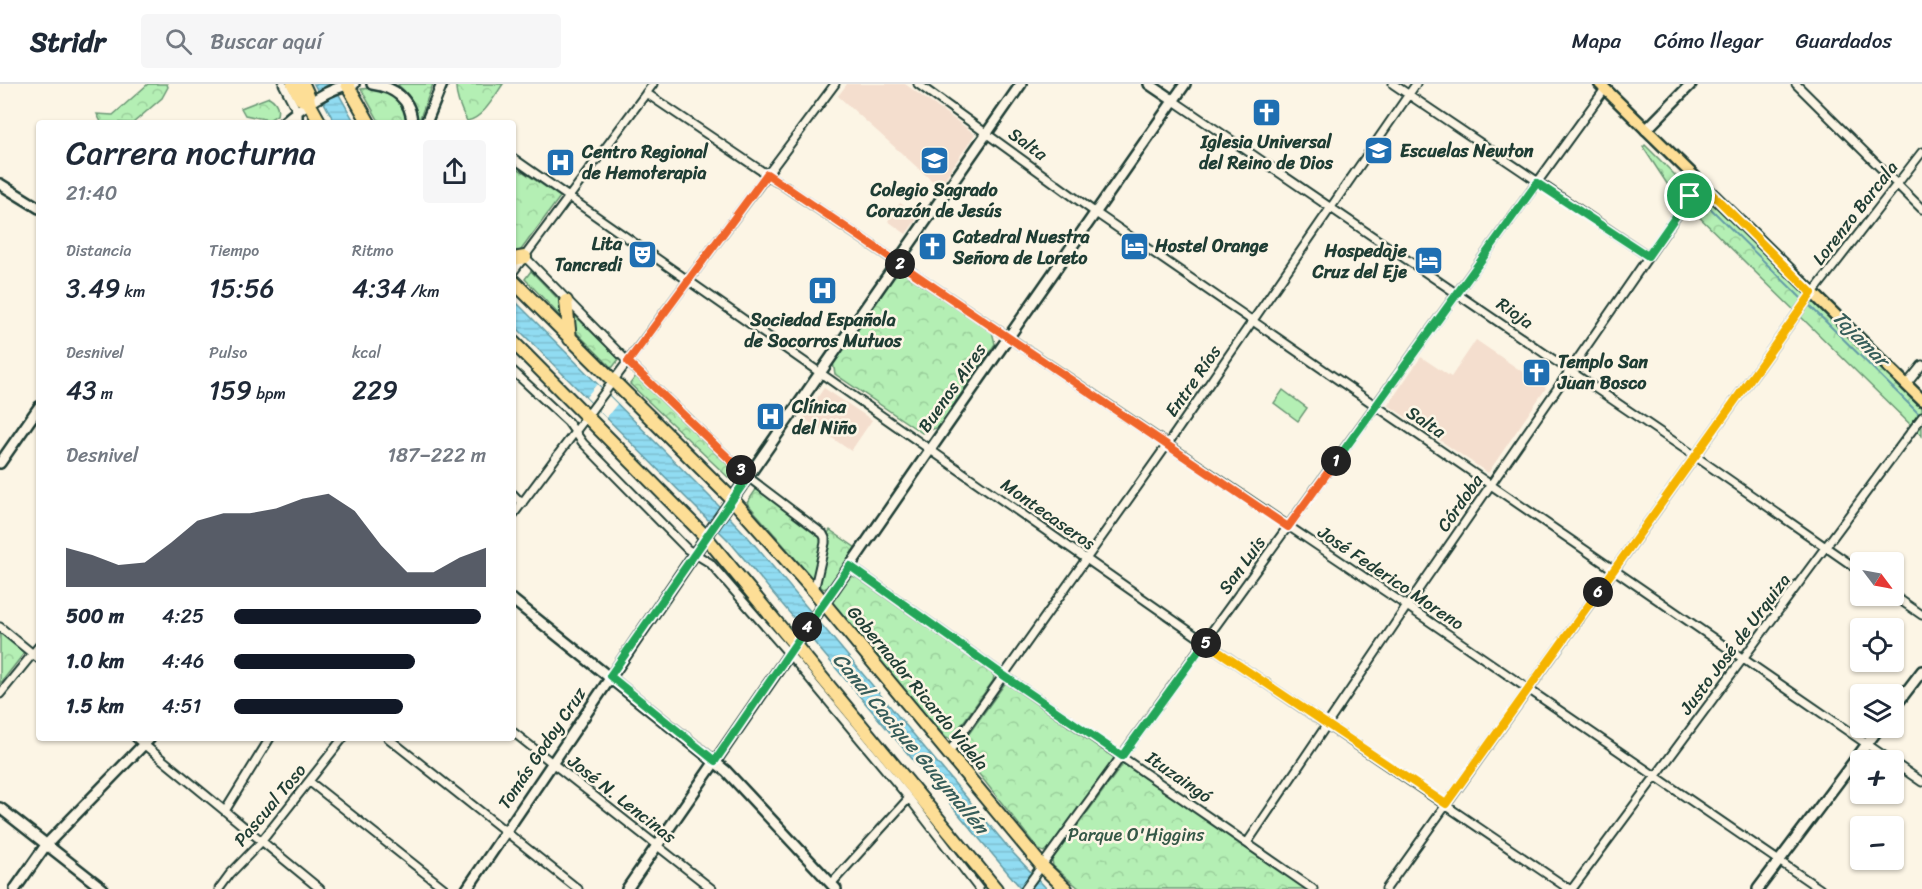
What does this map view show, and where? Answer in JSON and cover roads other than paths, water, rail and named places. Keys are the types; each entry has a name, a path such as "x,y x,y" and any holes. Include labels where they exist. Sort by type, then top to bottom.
{"highway":[{"path":"293,84 301,99 331,92"},
{"path":"303,84 308,95 331,92 365,120"},
{"path":"321,120 331,92"},
{"name":"Gobernador Ricardo Videla","path":"516,284 733,500 814,591 1042,866 1066,889"},
{"path":"567,301 570,339"},
{"path":"516,345 706,537 792,649 996,889"}],"main road":[{"path":"1602,87 1922,400"}],"street":[{"path":"283,84 297,111"},
{"path":"290,120 297,111 331,92 354,84"},
{"path":"372,84 390,88 403,98 409,107 411,120"},
{"path":"427,120 441,84"},
{"path":"652,84 570,196 519,258 567,301 748,477 824,536 826,540 814,591"},
{"path":"516,511 835,84"},
{"name":"Salta","path":"918,84 1096,213 1876,750"},
{"name":"Tomás Godoy Cruz","path":"467,889 610,676 1021,84"},
{"name":"Rioja","path":"1149,84 1850,564"},
{"name":"Buenos Aires","path":"627,889 1185,84"},
{"path":"1393,84 1648,256"},
{"name":"Entre Ríos","path":"949,752 1167,445 1416,84"},
{"path":"1646,130 1691,84"},
{"path":"1796,84 1922,209"},
{"name":"San Luis","path":"1030,883 1537,183 1602,87"},
{"name":"José Federico Moreno","path":"646,93 1407,606 1820,889"},
{"name":"Lorenzo Barcala","path":"1386,889 1812,293 1922,152"},
{"name":"Montecaseros","path":"516,160 1205,642 1570,889"},
{"name":"Córdoba","path":"1247,843 1407,606 1700,182"},
{"path":"0,184 36,205"},
{"path":"1906,385 1922,365"},
{"path":"516,374 568,422 687,549 710,563 792,649 980,889"},
{"path":"0,463 36,411"},
{"name":"Justo José de Urquiza","path":"1570,889 1922,417"},
{"path":"516,497 522,504"},
{"name":"Ituzaingó","path":"850,566 1003,675 1313,889"},
{"path":"516,602 715,761 833,887 909,798"},
{"path":"1904,603 1922,615"},
{"path":"0,627 36,657"},
{"path":"0,694 36,649"},
{"path":"1904,695 1922,671"},
{"name":"José N. Lencinas","path":"516,734 712,889"},
{"path":"1758,889 1872,738"},
{"path":"225,811 268,741"},
{"name":"Pascual Toso","path":"219,889 261,842 341,741"},
{"path":"392,741 578,889"},
{"path":"15,889 46,845 147,742 261,842 320,889"},
{"name":"Salta","path":"1904,769 1922,782"},
{"path":"310,782 445,889"},
{"path":"0,808 103,889"}],"water":[{"path":"314,84 333,84 353,120 333,120"},
{"name":"Canal Cacique Guaymallén","path":"516,302 748,537 1013,853 1047,889 1022,889 1019,886 729,541 516,327"}],"waterway":[{"name":"Tajamar","path":"1698,196 1801,298"},
{"name":"Tajamar","path":"1810,306 1919,414"}],"place":[{"name":"Iglesia Universal del Reino de Dios","path":"1266,113"},
{"name":"Escuelas Newton","path":"1379,151"},
{"name":"Colegio Sagrado Corazón de Jesús","path":"934,161"},
{"name":"Centro Regional de Hemoterapia","path":"561,162"},
{"name":"Hostel Orange","path":"1134,246"},
{"name":"Catedral Nuestra Señora de Loreto","path":"932,247"},
{"name":"Lita Tancredi","path":"643,254"},
{"name":"Hospedaje Cruz del Eje","path":"1428,261"},
{"name":"Sociedad Española de Socorros Mutuos","path":"823,291"},
{"name":"Templo San Juan Bosco","path":"1537,372"},
{"name":"Clínica del Niño","path":"771,417"}],"park label":[{"name":"Parque O'Higgins","path":"1136,835"}]}
